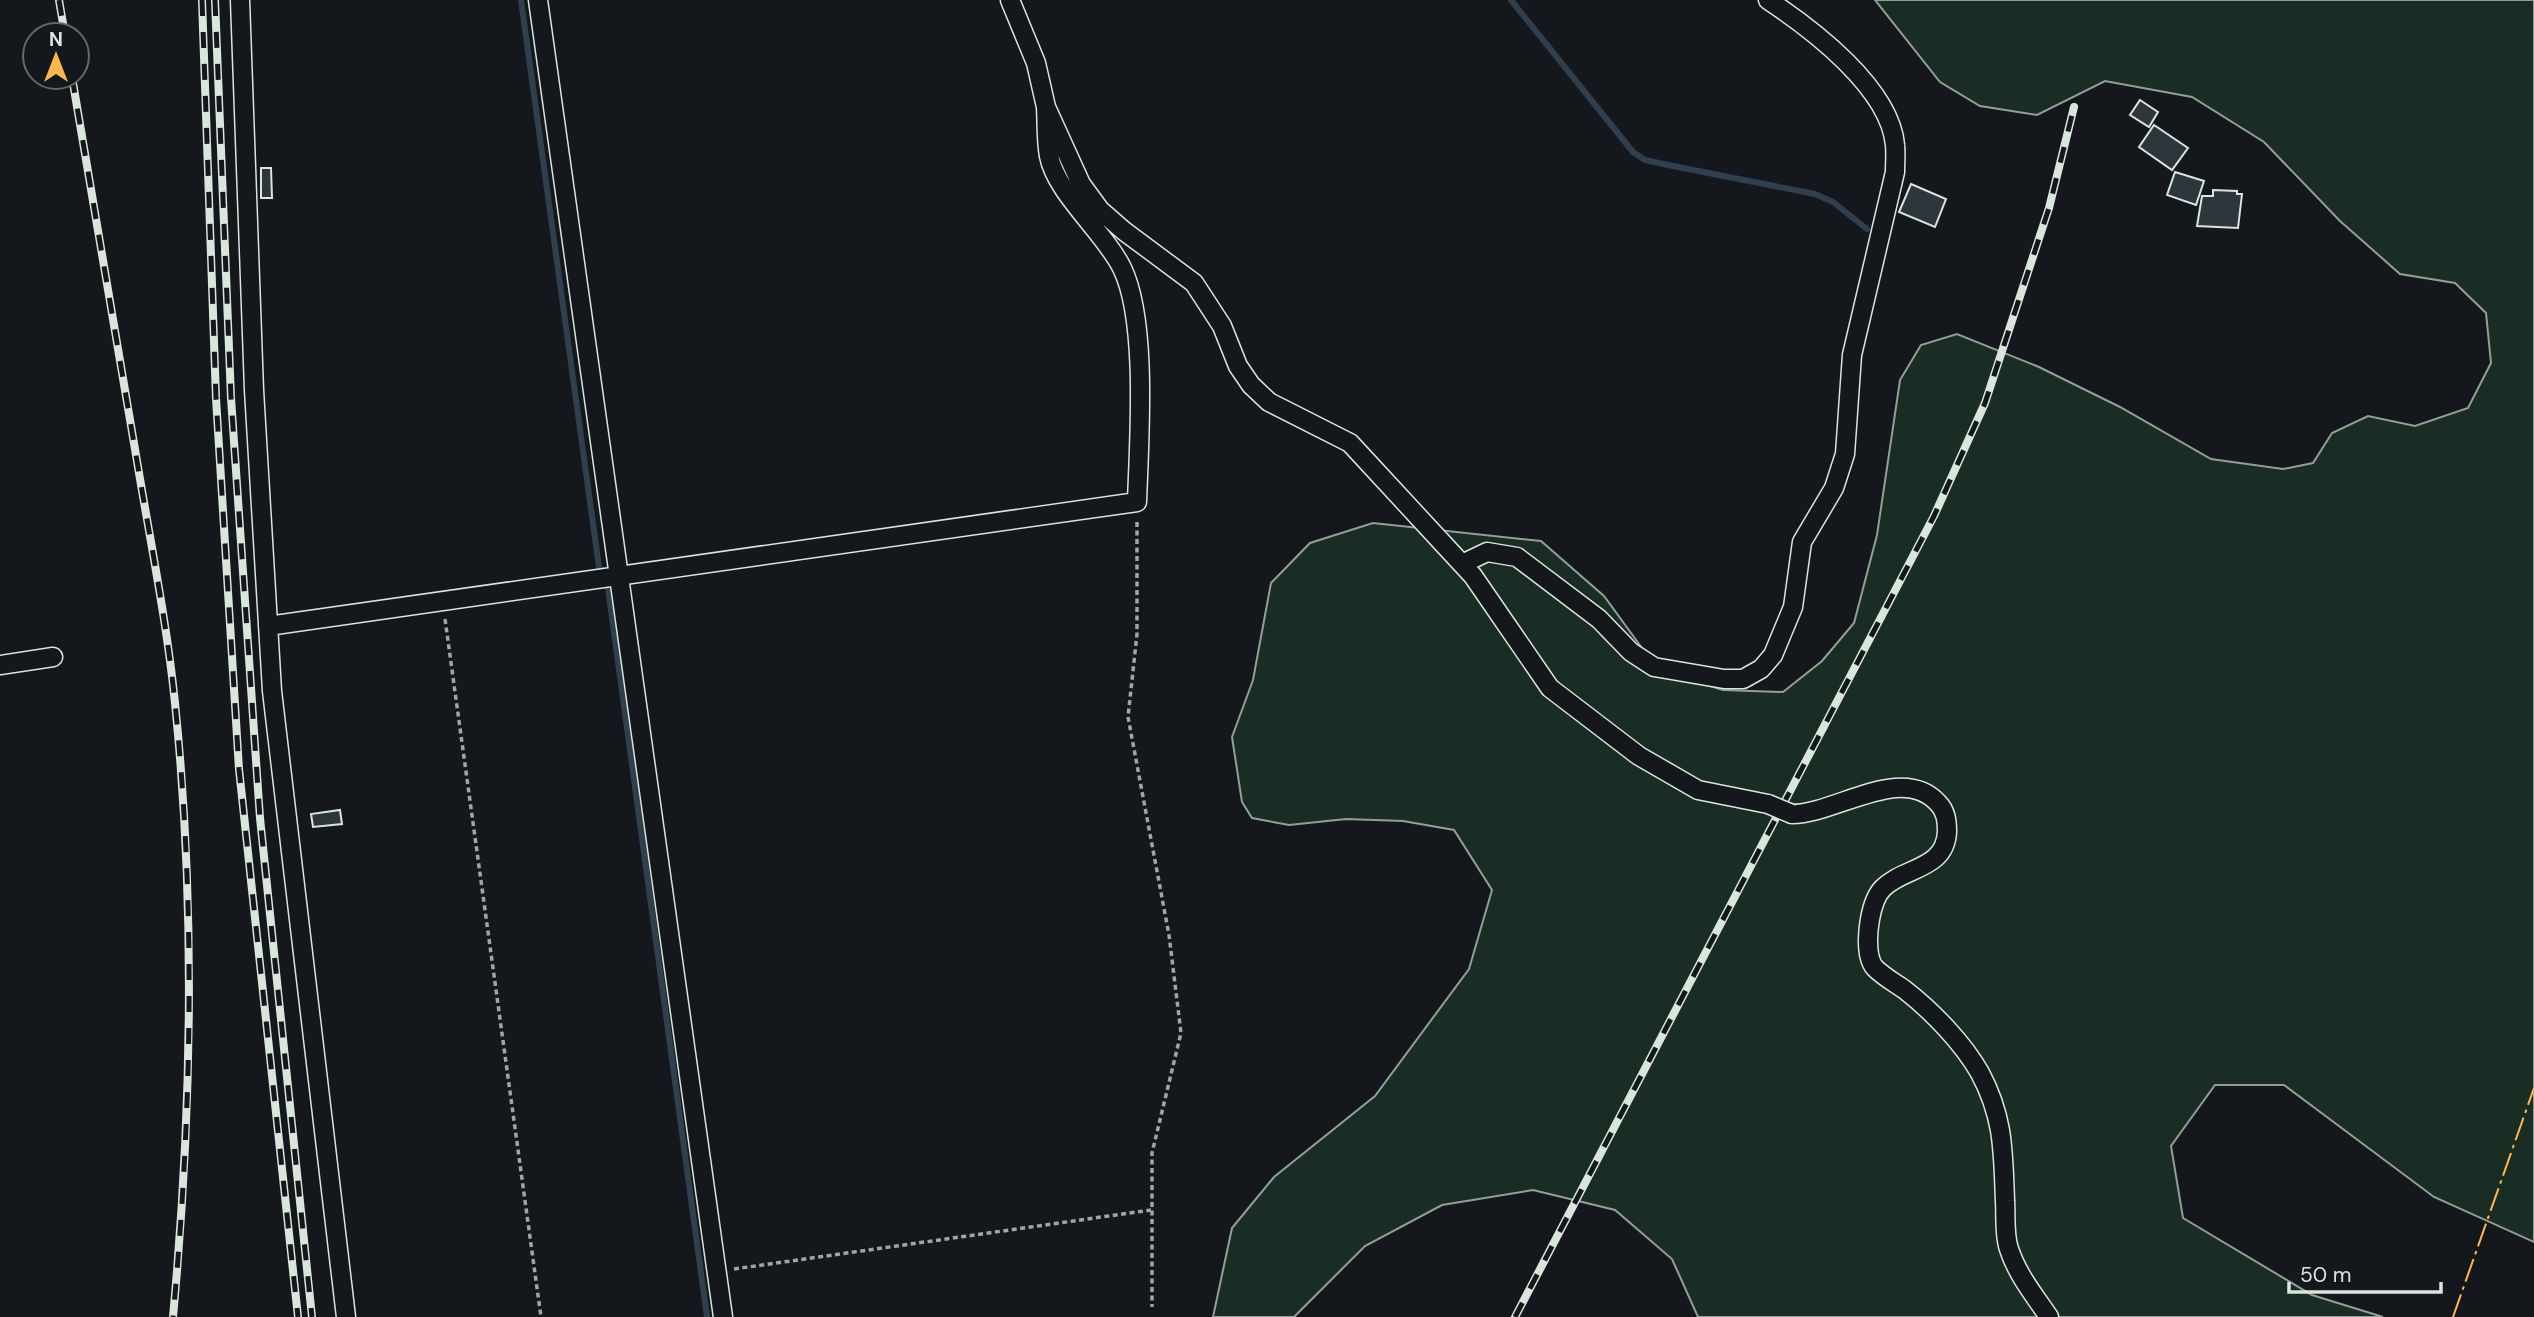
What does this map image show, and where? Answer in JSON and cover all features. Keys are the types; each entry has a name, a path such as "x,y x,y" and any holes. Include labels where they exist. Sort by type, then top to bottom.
{"street":[{"path":"240,0 254,390 268,626 287,829 346,1317"},
{"path":"538,0 723,1317"},
{"path":"268,626 1138,502 1140,401 1130,290 1122,267 1073,202 1049,158 1046,107 1036,64 1010,0"},
{"path":"1462,564 1487,552 1506,552 1517,557 1599,619 1631,652 1654,667 1685,674 1743,680 1761,669 1773,655 1793,607 1802,542 1834,488 1845,454 1852,355 1895,172 1895,143 1880,103 1861,78 1825,43 1768,0"},
{"path":"1046,107 1081,184 1100,210 1194,283 1222,326 1238,366 1251,385 1269,402 1350,443 1462,564 1550,688 1639,756 1698,790 1768,804 1792,814 1825,809 1894,787 1915,789 1927,794 1944,812 1946,837 1941,854 1882,888 1874,902 1869,954 1873,966 1942,1025 1979,1072 2002,1126 2008,1246 2020,1275 2049,1317"},
{"path":"0,665 53,657"}],"path":[{"path":"1138,502 1138,634 1128,717 1169,935 1181,1033 1152,1153 1152,1307"},
{"path":"443,599 541,1317"},
{"path":"718,1271 1151,1210"}],"green space":[{"path":"1875,0 2534,0 2534,1242 2434,1197 2284,1085 2215,1085 2171,1146 2183,1218 2312,1295 2383,1317 1698,1317 1672,1259 1615,1210 1533,1190 1442,1205 1365,1246 1294,1317 1213,1317 1232,1228 1274,1177 1375,1096 1469,969 1492,890 1454,830 1403,821 1346,819 1289,825 1252,818 1242,802 1232,737 1253,680 1271,583 1310,543 1373,523 1541,541 1604,596 1658,670 1723,690 1783,692 1822,661 1854,623 1877,535 1900,380 1921,345 1957,334 2039,367 2120,407 2211,459 2283,469 2313,463 2332,433 2368,416 2415,426 2468,408 2491,363 2486,313 2455,283 2400,274 2340,221 2264,142 2192,97 2105,81 2037,115 1980,106 1940,82"}],"building":[{"path":"2140,100 2158,112 2149,127 2130,115"},
{"path":"2154,125 2188,148 2172,170 2139,147"},
{"path":"261,168 271,168 272,198 261,198"},
{"path":"2175,172 2204,181 2196,205 2167,195"},
{"path":"1911,184 1946,199 1935,227 1899,212"},
{"path":"2213,190 2237,191 2237,194 2242,194 2238,228 2197,226 2202,196 2213,196"},
{"path":"340,810 342,824 313,827 311,814"}],"waterway":[{"path":"521,0 599,567"},
{"path":"1511,0 1633,152 1645,160 1815,194 1833,202 1867,229"},
{"path":"608,588 707,1317"}],"railway":[{"path":"59,0 63,21"},
{"path":"202,0 216,398 239,769 298,1317"},
{"path":"215,0 231,398 260,818 312,1317"},
{"path":"74,91 163,614 172,673 182,780 189,933 188,1087 173,1317"},
{"path":"1515,1317 1934,516 1985,403 2049,208 2074,107"}],"power":[{"path":"2453,1317 2534,1088"}]}
